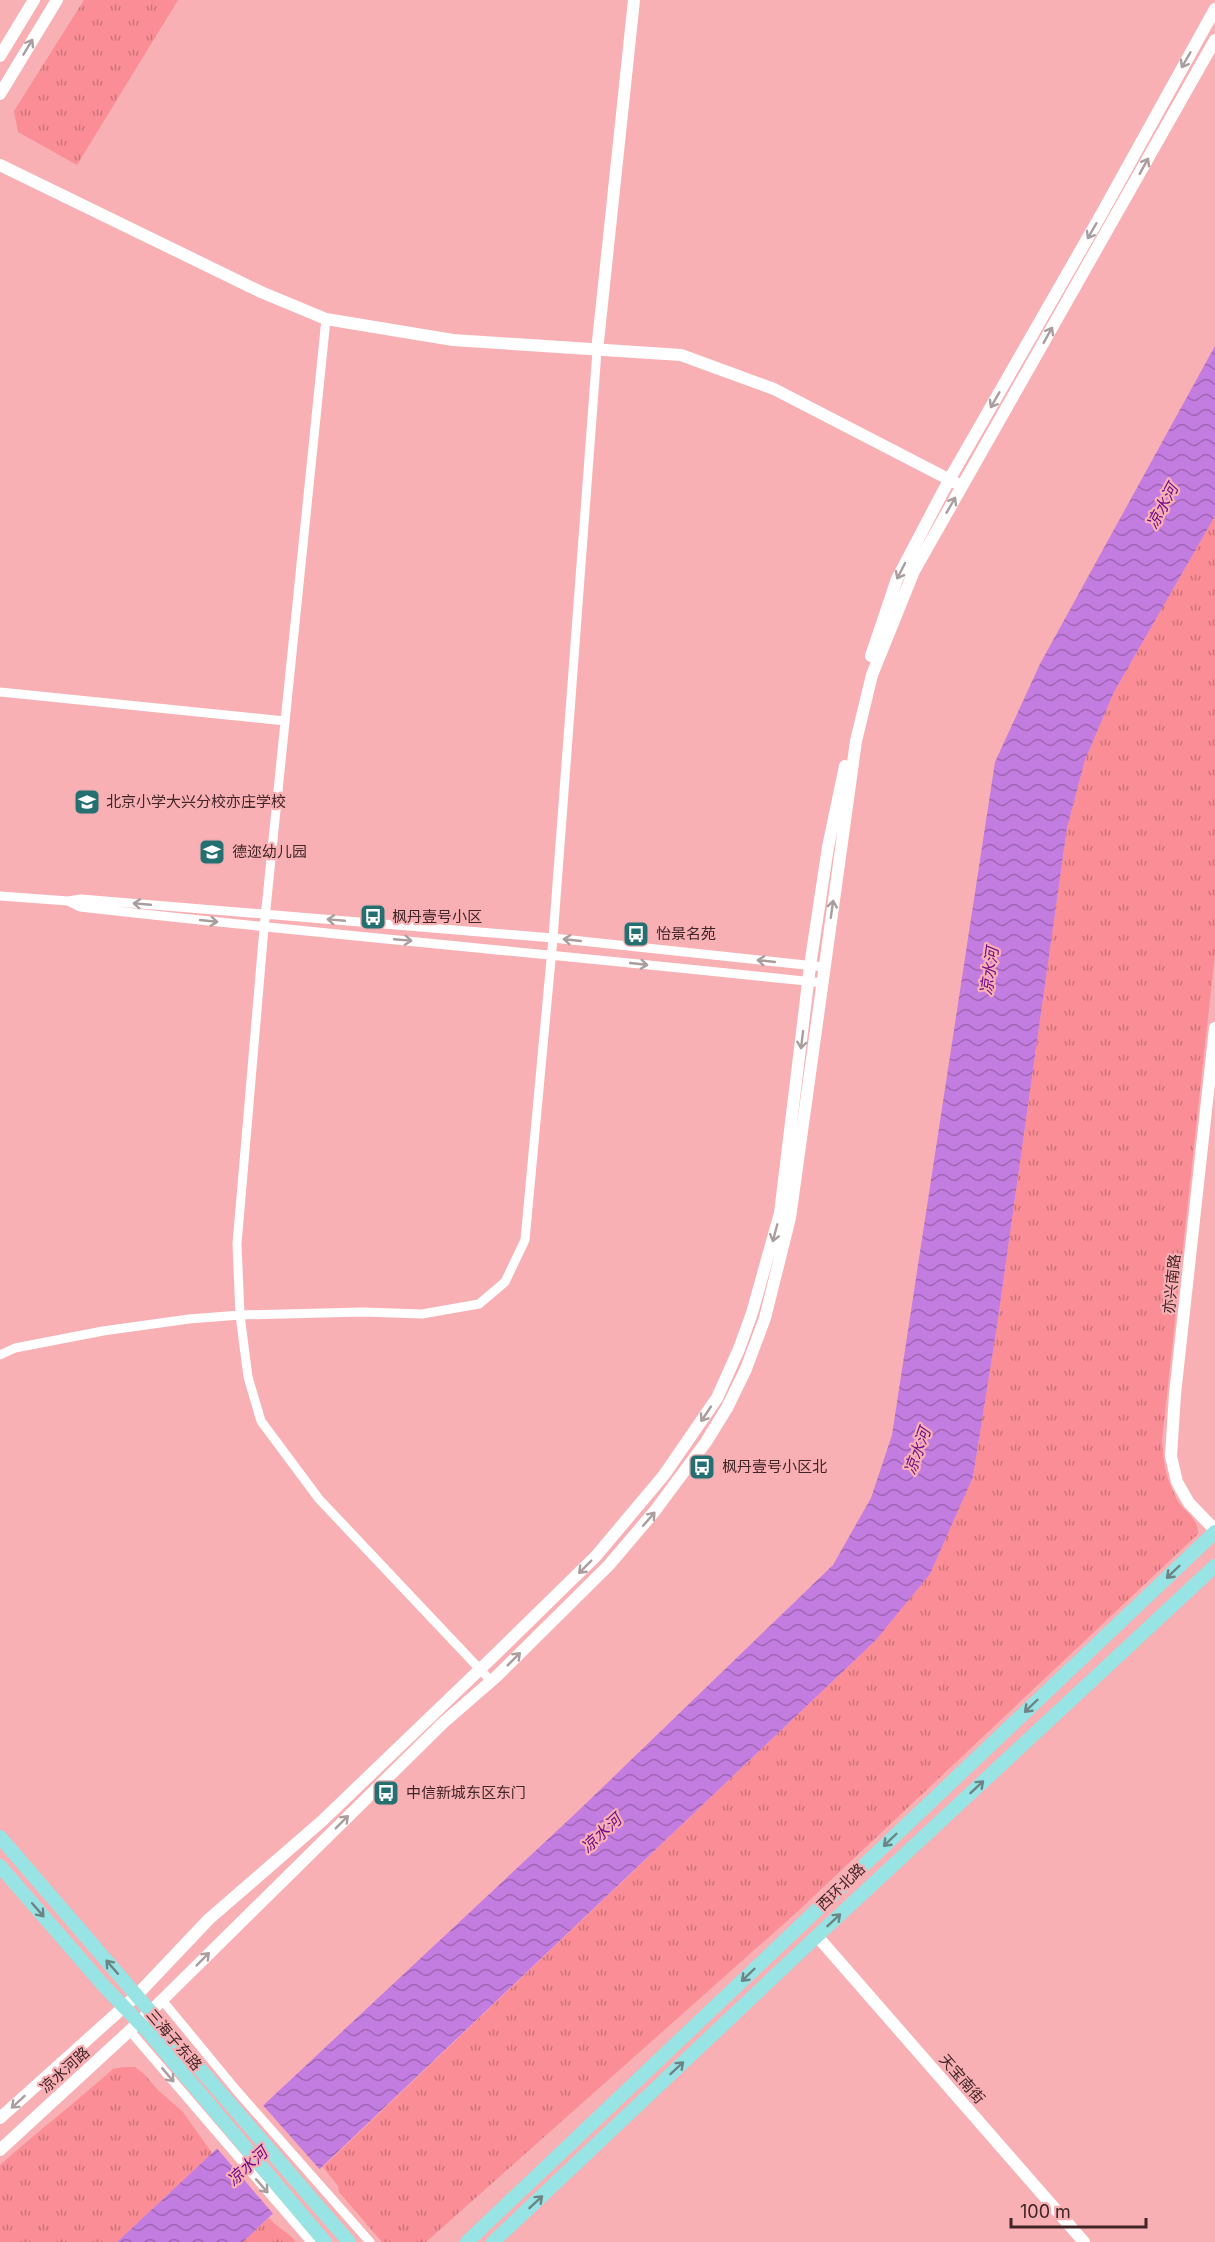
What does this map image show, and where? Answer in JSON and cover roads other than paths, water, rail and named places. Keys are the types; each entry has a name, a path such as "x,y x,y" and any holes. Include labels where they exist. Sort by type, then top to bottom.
{"main road":[{"name":"西环北路","path":"467,2242 1215,1531"},
{"name":"西环北路","path":"493,2242 817,1936 1215,1566"},
{"name":"三海子东路","path":"0,1837 136,1996 238,2099 243,2119 349,2242"},
{"name":"三海子东路","path":"0,1866 124,2007 134,2026 212,2121 230,2129 293,2213 325,2242"}],"street":[{"path":"0,56 34,0"},
{"path":"0,94 57,0"},
{"path":"0,1354 15,1348 103,1331 189,1319 240,1315 363,1312 422,1314 479,1304 505,1282 525,1240 553,938 597,351 634,0"},
{"name":"凉水河路","path":"0,2118 136,1996 209,1919 322,1821 596,1556 647,1497 717,1398 752,1313 780,1213 810,966 828,847 861,687 897,579 949,480 1102,213 1215,9"},
{"name":"凉水河路","path":"0,2150 151,2011 442,1724 491,1681 609,1565 654,1512 706,1443 727,1408 746,1370 765,1318 790,1218 856,741 872,675 914,571 1215,40"},
{"path":"1157,112 1170,119"},
{"path":"0,165 250,287 326,319 453,340 681,355 764,385 962,486"},
{"path":"326,319 264,928 237,1244 240,1315 248,1377 261,1420 319,1499 491,1681"},
{"path":"0,692 285,721"},
{"path":"0,896 68,901 81,899 553,938 824,967"},
{"path":"68,901 80,907 264,928 550,954 823,983"},
{"name":"亦兴南路","path":"1215,1028 1175,1394 1171,1456 1177,1482 1189,1503 1215,1531"},
{"name":"天宝南街","path":"817,1936 1084,2242"},
{"path":"162,2000 238,2099 322,2187 370,2242"},
{"path":"212,2121 293,2213 300,2230 311,2242"},
{"path":"321,2211 350,2220"},
{"path":"300,2230 325,2242"}],"water":[{"name":"凉水河","path":"1215,346 1215,516 1114,692 1085,760 1067,828 997,1326 973,1477 930,1574 876,1640 243,2242 117,2242 576,1813 833,1565 871,1498 892,1435 995,762 1040,664"}],"place":[{"name":"北京小学大兴分校亦庄学校","path":"87,802"},
{"name":"德迩幼儿园","path":"212,852"},
{"name":"枫丹壹号小区","path":"373,917"},
{"name":"怡景名苑","path":"636,934"},
{"name":"枫丹壹号小区北","path":"702,1467"},
{"name":"中信新城东区东门","path":"386,1793"}]}
